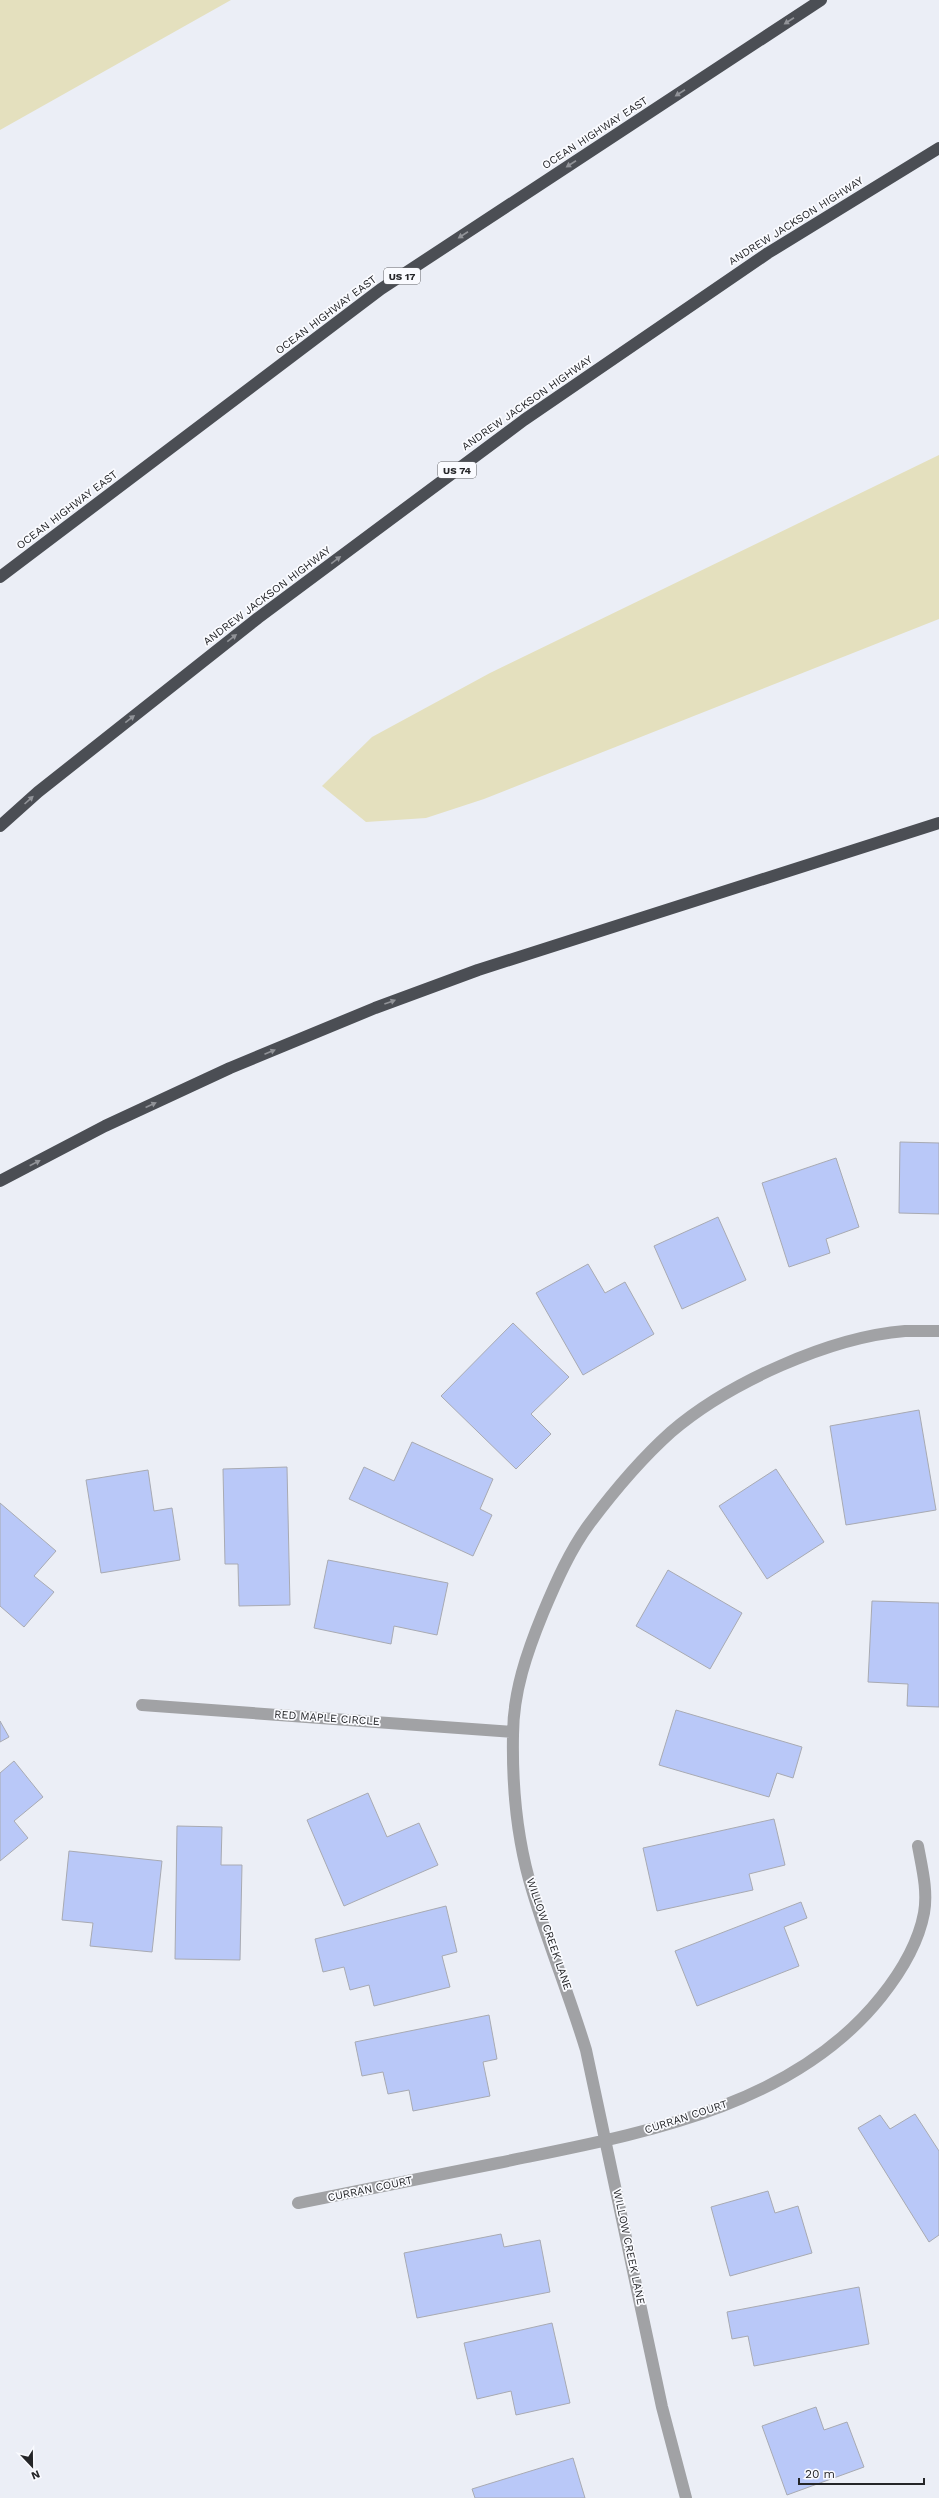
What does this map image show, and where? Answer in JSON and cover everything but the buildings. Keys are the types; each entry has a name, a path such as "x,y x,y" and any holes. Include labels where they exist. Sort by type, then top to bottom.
{"highway":[{"name":"OCEAN HIGHWAY EAST","path":"0,577 381,289 821,0"},
{"name":"ANDREW JACKSON HIGHWAY","path":"0,826 38,792 258,618 524,420 768,253 939,148"},
{"path":"0,1181 105,1126 230,1068 374,1008 478,970 939,823"}],"street":[{"name":"WILLOW CREEK LANE","path":"686,2498 662,2407 607,2140 586,2050 533,1892 520,1840 514,1786 513,1732 518,1686 532,1642 559,1576 589,1524 627,1478 672,1432 720,1397 777,1368 839,1344 904,1331 939,1332"},
{"name":"RED MAPLE CIRCLE","path":"142,1705 513,1732"},
{"name":"CURRAN COURT","path":"298,2204 607,2140 673,2124 725,2106 784,2077 829,2047 866,2016 898,1977 917,1941 925,1904 925,1880 918,1846"}],"shaded area":[{"path":"0,0 231,0 0,130"},
{"path":"939,455 939,619 484,799 426,818 366,822 322,786 372,737 490,673"}]}
